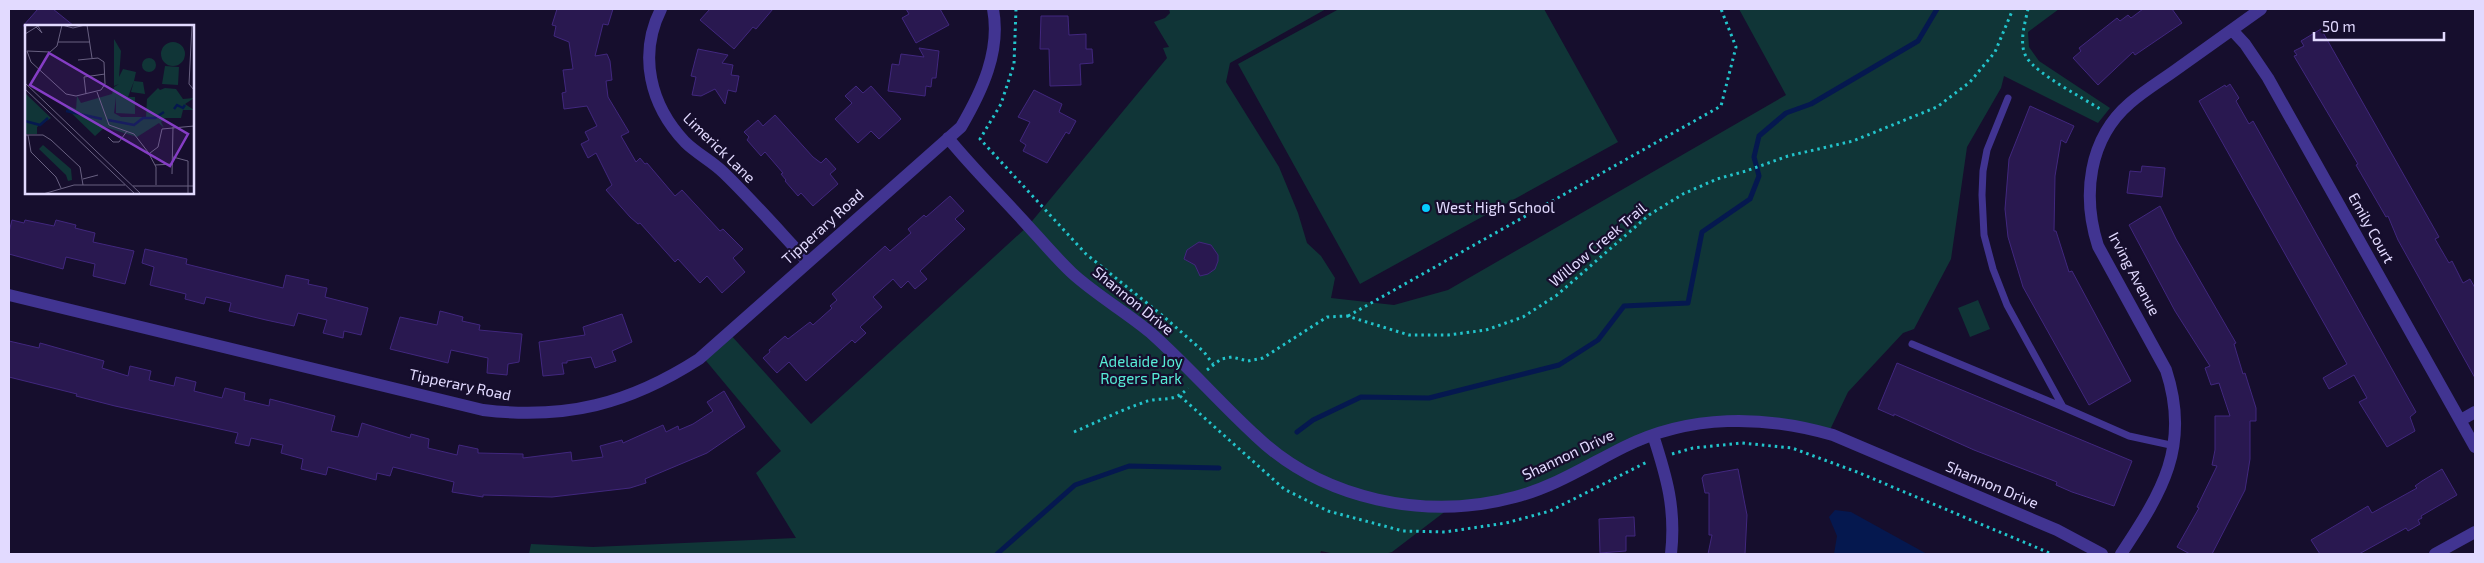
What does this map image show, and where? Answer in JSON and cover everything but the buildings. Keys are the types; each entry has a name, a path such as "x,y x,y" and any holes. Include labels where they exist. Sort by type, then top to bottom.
{"street":[{"name":"Limerick Lane","path":"661,9 649,42 648,63 652,87 667,120 690,147 722,171 808,262"},
{"name":"Tipperary Road","path":"9,295 484,410 542,414 601,405 639,393 674,375 699,359 961,127 986,76 993,52 993,9"},
{"name":"Irving Avenue","path":"2121,554 2164,479 2175,446 2177,414 2166,370 2098,246 2091,226 2088,204 2094,157 2103,137 2115,119 2130,103 2261,9"},
{"name":"Emily Court","path":"2232,30 2245,44 2268,78 2475,446"},
{"name":"Shannon Drive","path":"948,138 1073,274 1152,334 1257,437 1287,461 1320,480 1356,494 1412,506 1451,507 1489,503 1517,497 1553,484 1627,445 1653,435 1723,420 1759,420 1797,425 1834,435 2057,530 2102,554"},
{"path":"2461,420 2475,412"},
{"path":"1653,435 1672,504 1674,528 1671,554"},
{"path":"2435,554 2475,532"}],"lane":[{"path":"2008,98 1988,150 1983,171 1984,235 1993,269 2007,305 2063,407"},
{"path":"1912,344 2129,436 2175,446"}],"path":[{"name":"Willow Creek Trail","path":"1016,9 1016,47 1010,79 1001,104 980,139 1086,254 1164,316 1204,352 1213,364 1227,358 1248,360 1263,358 1327,317 1347,316 1409,335 1448,335 1486,330 1523,317 1557,295 1649,214 1683,194 1788,156 1853,141 1936,107 1970,82 1995,52 2013,9"},
{"path":"1347,316 1721,106 1736,47 1721,9"},
{"path":"2028,9 2022,41 2026,58 2039,70 2100,110"},
{"path":"1074,432 1152,399 1168,400 1180,396 1284,489 1328,511 1403,531 1445,532 1506,523 1550,511 1629,470 1693,448 1742,443 1792,448 1857,472 2052,554"}],"green space":[{"name":"Adelaide Joy Rogers Park","path":"1169,9 1326,9 1230,63 1226,82 1279,167 1298,213 1307,243 1321,256 1335,278 1331,298 1394,305 1448,290 1786,95 1739,9 2059,9 2028,32 2029,47 2039,61 2110,108 2098,123 2004,76 2001,88 1967,147 1951,259 1914,329 1903,333 1848,392 1828,434 1797,425 1688,425 1553,484 1451,507 1392,552 1385,554 1335,554 1321,551 1320,554 529,554 531,544 593,547 796,538 756,473 781,451 702,356 729,333 811,424 1028,226 1167,58 1163,48 1169,47 1154,22 1165,18 1170,13"},
{"path":"1339,9 1544,9 1618,142 1360,284 1238,64"},
{"path":"1978,300 1990,329 1970,337 1958,308"}],"shaded area":[{"path":"1835,510 1851,512 1927,554 1834,554 1837,536 1829,517"}],"waterway":[{"path":"1297,432 1313,420 1361,397 1429,398 1559,365 1598,340 1624,306 1688,303 1702,232 1750,199 1759,176 1754,157 1759,136 1786,113 1811,104 1918,41 1937,9"},
{"path":"997,554 1075,485 1129,466 1219,468"}],"place":[{"name":"West High School","path":"1426,208"}]}
